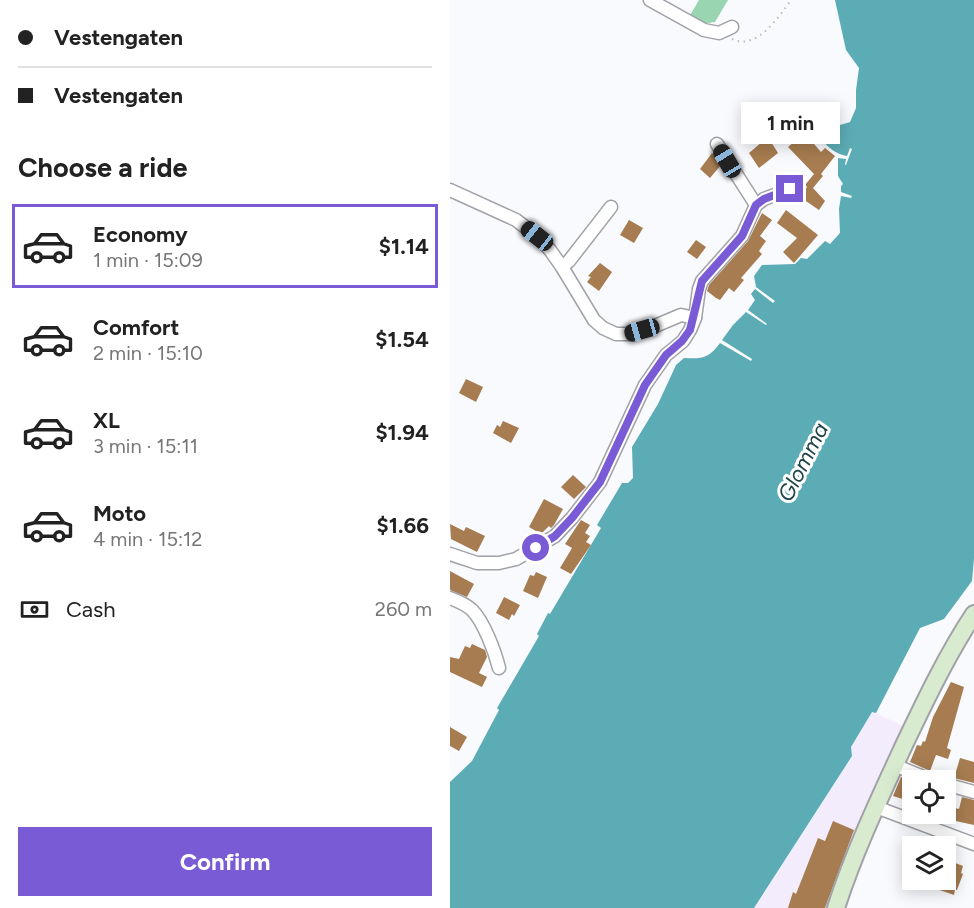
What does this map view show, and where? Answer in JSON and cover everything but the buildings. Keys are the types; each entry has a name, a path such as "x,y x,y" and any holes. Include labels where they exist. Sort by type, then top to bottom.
{"main road":[{"path":"836,908 894,765 936,679 974,614"}],"street":[{"path":"650,0 704,30 719,33 732,27"},
{"path":"717,144 756,205"},
{"path":"450,555 477,563 499,563 516,559 555,536 572,518 600,482 645,385 666,355 682,341 690,330 695,318 702,281 742,236 756,205 764,199 790,189"},
{"path":"450,190 516,220 550,250 594,321 603,328 616,334 630,333 681,315 695,318"},
{"path":"562,267 611,207"},
{"path":"450,598 473,610 496,655 499,668"},
{"path":"894,765 906,770"},
{"path":"956,787 974,792"},
{"path":"876,807 974,843"}],"path":[{"path":"719,33 735,41 748,43 758,37 778,17 791,0"}],"shaded area":[{"path":"872,711 911,730 836,908 754,908 852,756 851,747"}],"green space":[{"path":"699,0 728,0 715,22 702,24 689,17"}],"water":[{"name":"Glomma","path":"835,0 974,0 974,558 972,581 944,619 920,628 876,713 872,712 851,747 852,756 754,908 450,908 450,782 472,761 499,710 497,708 539,636 537,634 548,613 550,614 601,528 597,525 622,483 628,483 633,478 632,447 658,404 676,365 684,358 705,356 720,343 751,361 752,359 722,340 746,312 767,324 748,310 755,300 751,294 755,289 773,303 775,301 756,287 754,276 762,265 795,264 801,258 807,259 825,241 830,244 840,233 841,196 851,198 852,196 841,192 843,184 838,176 838,158 846,159 846,165 852,149 850,148 847,156 835,151 807,123 811,113 831,117 840,125 850,122 856,108 859,68 846,50"}],"route":[{"path":"536,548 555,536 600,482 645,385 666,355 682,341 690,330 695,318 702,281 742,236 756,205 764,199 790,189"}]}
